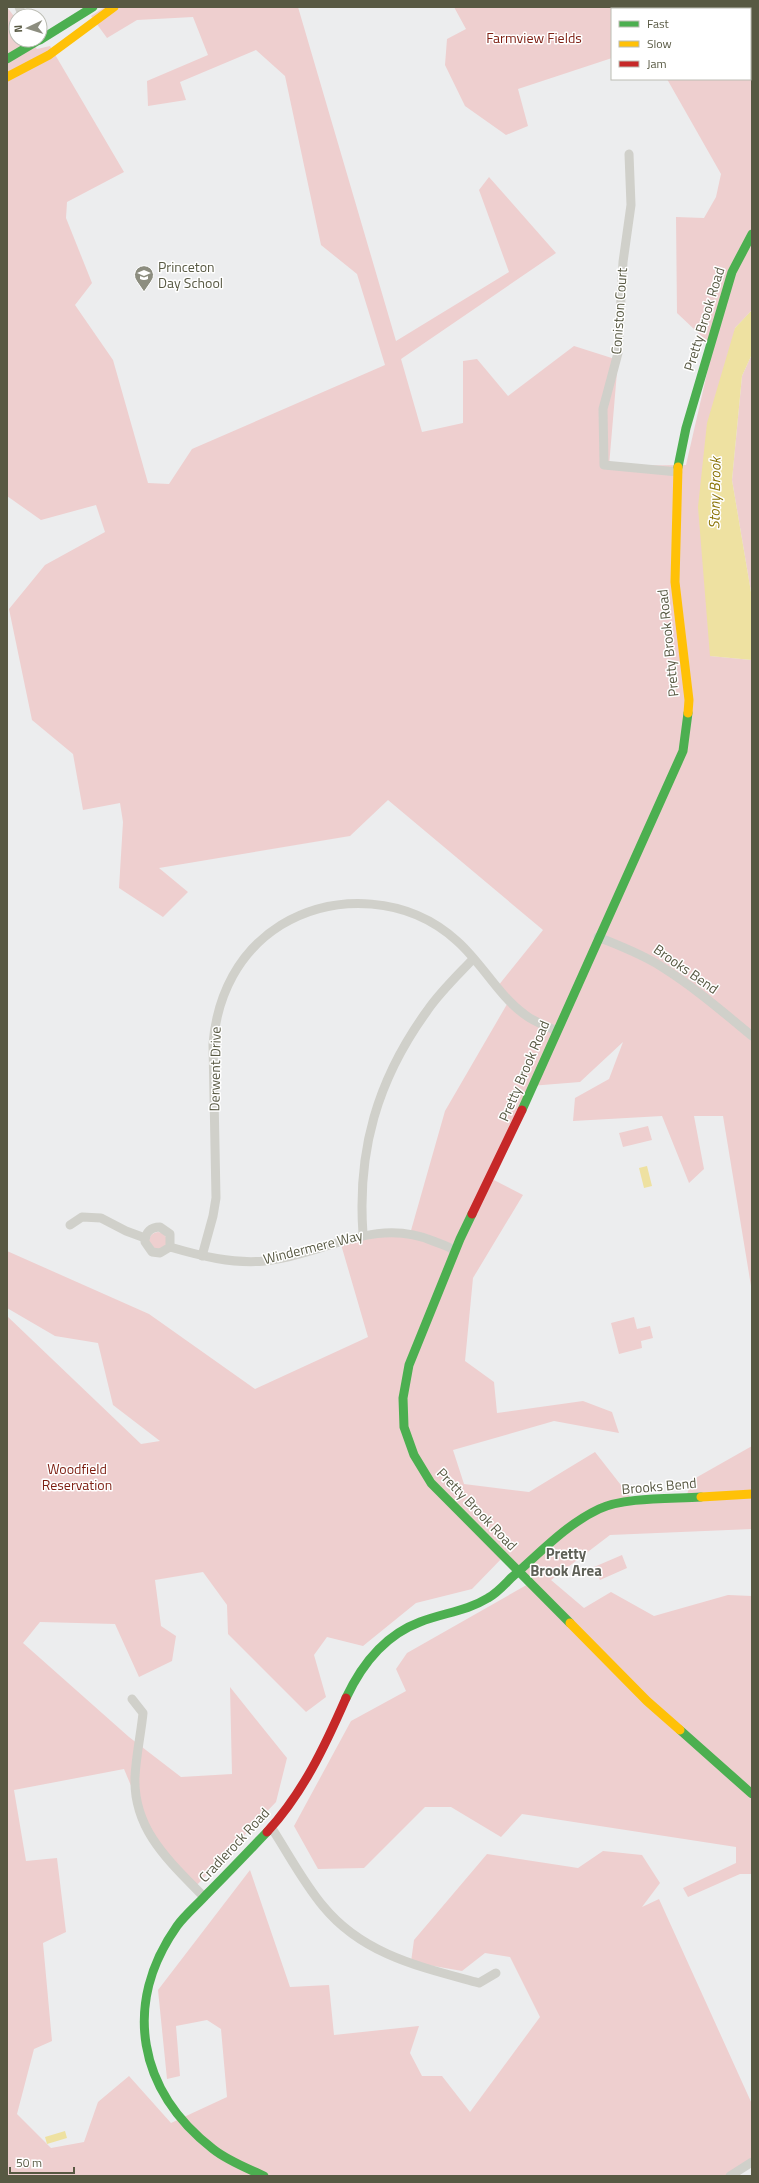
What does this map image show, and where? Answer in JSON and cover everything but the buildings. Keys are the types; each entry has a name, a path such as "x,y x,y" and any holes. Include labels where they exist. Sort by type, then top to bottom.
{"street":[{"path":"48,34 93,7"},
{"path":"7,77 49,54 114,7"},
{"path":"7,60 26,48"},
{"name":"Coniston Court","path":"629,154 631,205 622,262 618,353 603,409 604,465 678,472"},
{"name":"Pretty Brook Road","path":"752,234 732,272 686,428 678,472 675,582 689,700 684,747 598,937 510,1140 455,1251 408,1370 402,1397 404,1426 412,1454 431,1483 646,1701 752,1794"},
{"name":"Derwent Drive","path":"202,1256 213,1216 216,1198 213,1044 214,1026 224,992 239,965 250,951 275,929 307,912 341,904 359,903 394,907 428,920 457,940 524,1015 557,1031"},
{"name":"Brooks Bend","path":"598,937 623,947 662,966 682,980 752,1036"},
{"path":"363,1234 361,1204 364,1160 372,1125 386,1082 410,1035 427,1011 473,959"},
{"path":"70,1226 82,1217 101,1218 126,1231 145,1238"},
{"path":"160,1227 170,1234 170,1246 164,1252 156,1253 146,1246 145,1238 149,1231 160,1227"},
{"name":"Windermere Way","path":"170,1246 202,1256 228,1261 266,1261 286,1257 363,1234 388,1232 407,1233 426,1237 455,1251"},
{"name":"Brooks Bend","path":"519,1572 574,1524 600,1508 630,1501 752,1494"},
{"name":"Cradlerock Road","path":"264,2176 228,2160 212,2149 180,2120 161,2092 148,2059 144,2041 143,2010 151,1972 167,1940 204,1897 271,1827 304,1783 328,1740 353,1683 366,1663 378,1649 404,1630 419,1622 466,1609 478,1604 519,1572"},
{"path":"132,1699 143,1713 135,1776 137,1805 142,1822 160,1851 204,1897"},
{"path":"271,1827 322,1906 335,1920 365,1944 402,1962 479,1983 496,1974"},
{"path":"730,2176 752,2162"}],"green space":[{"path":"7,7 8,48 37,49 48,48 50,46 124,172 67,202 66,218 92,283 75,305 113,360 148,483 169,484 192,449 385,365 357,274 321,245 285,76 256,50 180,82 186,100 148,106 147,81 208,55 193,17 137,20 107,38 91,16 105,7 298,7 396,341 509,272 479,190 489,177 556,253 401,359 422,432 463,423 463,361 477,359 508,396 574,346 618,360 609,466 686,465 713,347 677,313 676,217 704,218 716,197 721,174 668,80 751,80 751,8 611,8 611,58 518,89 528,126 506,135 465,106 445,65 447,39 466,29 454,7 752,7 752,310 735,328 710,656 752,660 752,1292 723,1116 694,1116 704,1169 689,1183 662,1116 573,1121 575,1098 609,1079 623,1042 580,1082 530,1086 488,1177 523,1195 473,1278 465,1361 494,1382 497,1413 583,1401 612,1412 619,1433 554,1421 453,1450 464,1484 529,1492 595,1452 635,1503 685,1500 692,1480 752,1446 752,1529 610,1535 551,1580 584,1608 611,1592 654,1616 728,1595 752,1596 752,1874 740,1874 688,1897 683,1888 736,1863 736,1847 522,1814 501,1837 451,1807 425,1807 364,1868 318,1869 294,1826 351,1721 406,1691 396,1669 407,1653 530,1583 504,1556 472,1589 416,1603 363,1646 327,1637 314,1655 326,1697 306,1712 228,1634 227,1605 203,1572 155,1580 161,1626 176,1636 172,1661 139,1677 115,1624 40,1622 23,1643 129,1737 181,1777 232,1774 230,1687 287,1758 276,1802 196,1886 155,1843 124,1769 14,1790 26,1861 57,1858 66,1932 43,1943 52,2041 34,2049 17,2114 51,2148 84,2142 98,2102 129,2076 171,2123 227,2097 221,2029 207,2020 176,2026 180,2076 167,2079 158,1990 250,1870 290,1987 329,1985 334,2035 419,2026 410,2053 422,2076 442,2076 470,2112 540,2017 510,1957 485,1953 462,1971 411,1962 414,1940 487,1854 578,1868 603,1851 642,1855 660,1883 642,1907 659,1899 752,2104 752,2160 731,2176 7,2176 7,1316 141,1444 160,1441 113,1405 98,1343 55,1336 7,1308 7,1251 149,1314 255,1389 368,1337 340,1241 410,1234 445,1111 510,999 498,986 543,930 388,800 350,836 159,868 188,892 163,917 119,888 123,822 120,803 83,810 73,754 32,720 9,609 45,565 105,532 96,505 41,520 7,496"},
{"path":"752,354 752,598 732,480 742,376"},
{"path":"648,1126 652,1140 623,1147 619,1133"},
{"path":"158,1232 164,1235 167,1241 164,1247 158,1250 152,1247 149,1241 152,1235"},
{"path":"634,1317 637,1329 650,1326 653,1338 641,1341 642,1348 619,1354 611,1323"},
{"path":"622,1555 627,1568 600,1580 594,1567"}],"water":[{"name":"Stony Brook","path":"752,310 752,354 742,376 732,480 752,598 752,660 710,656 698,507 707,423 735,328"},
{"path":"647,1166 652,1186 644,1188 639,1168"},
{"path":"65,2131 67,2138 47,2144 45,2137"}],"traffic: fast":[{"path":"48,35 93,7"},
{"path":"7,59 26,48"},
{"path":"678,467 686,428 732,272 752,234"},
{"path":"522,1110 683,751 688,713"},
{"path":"472,1214 460,1239 409,1365 403,1398 404,1427 414,1455 431,1483 570,1623"},
{"path":"346,1698 359,1674 385,1643 407,1628 420,1622 472,1606 491,1596 553,1540 575,1523 599,1509 609,1505 635,1500 701,1497"},
{"path":"680,1730 752,1794"},
{"path":"264,2176 231,2161 213,2149 188,2126 168,2101 154,2074 146,2045 144,2016 149,1986 160,1956 177,1926 267,1832"}],"traffic: slow":[{"path":"7,77 49,55 114,7"},
{"path":"678,467 675,582 689,700 688,713"},
{"path":"701,1497 752,1494"},
{"path":"570,1623 647,1701 680,1730"}],"traffic: jam":[{"path":"472,1214 522,1110"},
{"path":"267,1832 292,1801 302,1785 330,1734 346,1698"}],"place":[{"name":"Princeton Day School","path":"144,292"}],"district":[{"name":"Pretty Brook Area","path":"566,1562"}],"park label":[{"name":"Farmview Fields","path":"534,38"},
{"name":"Woodfield Reservation","path":"77,1478"}]}
